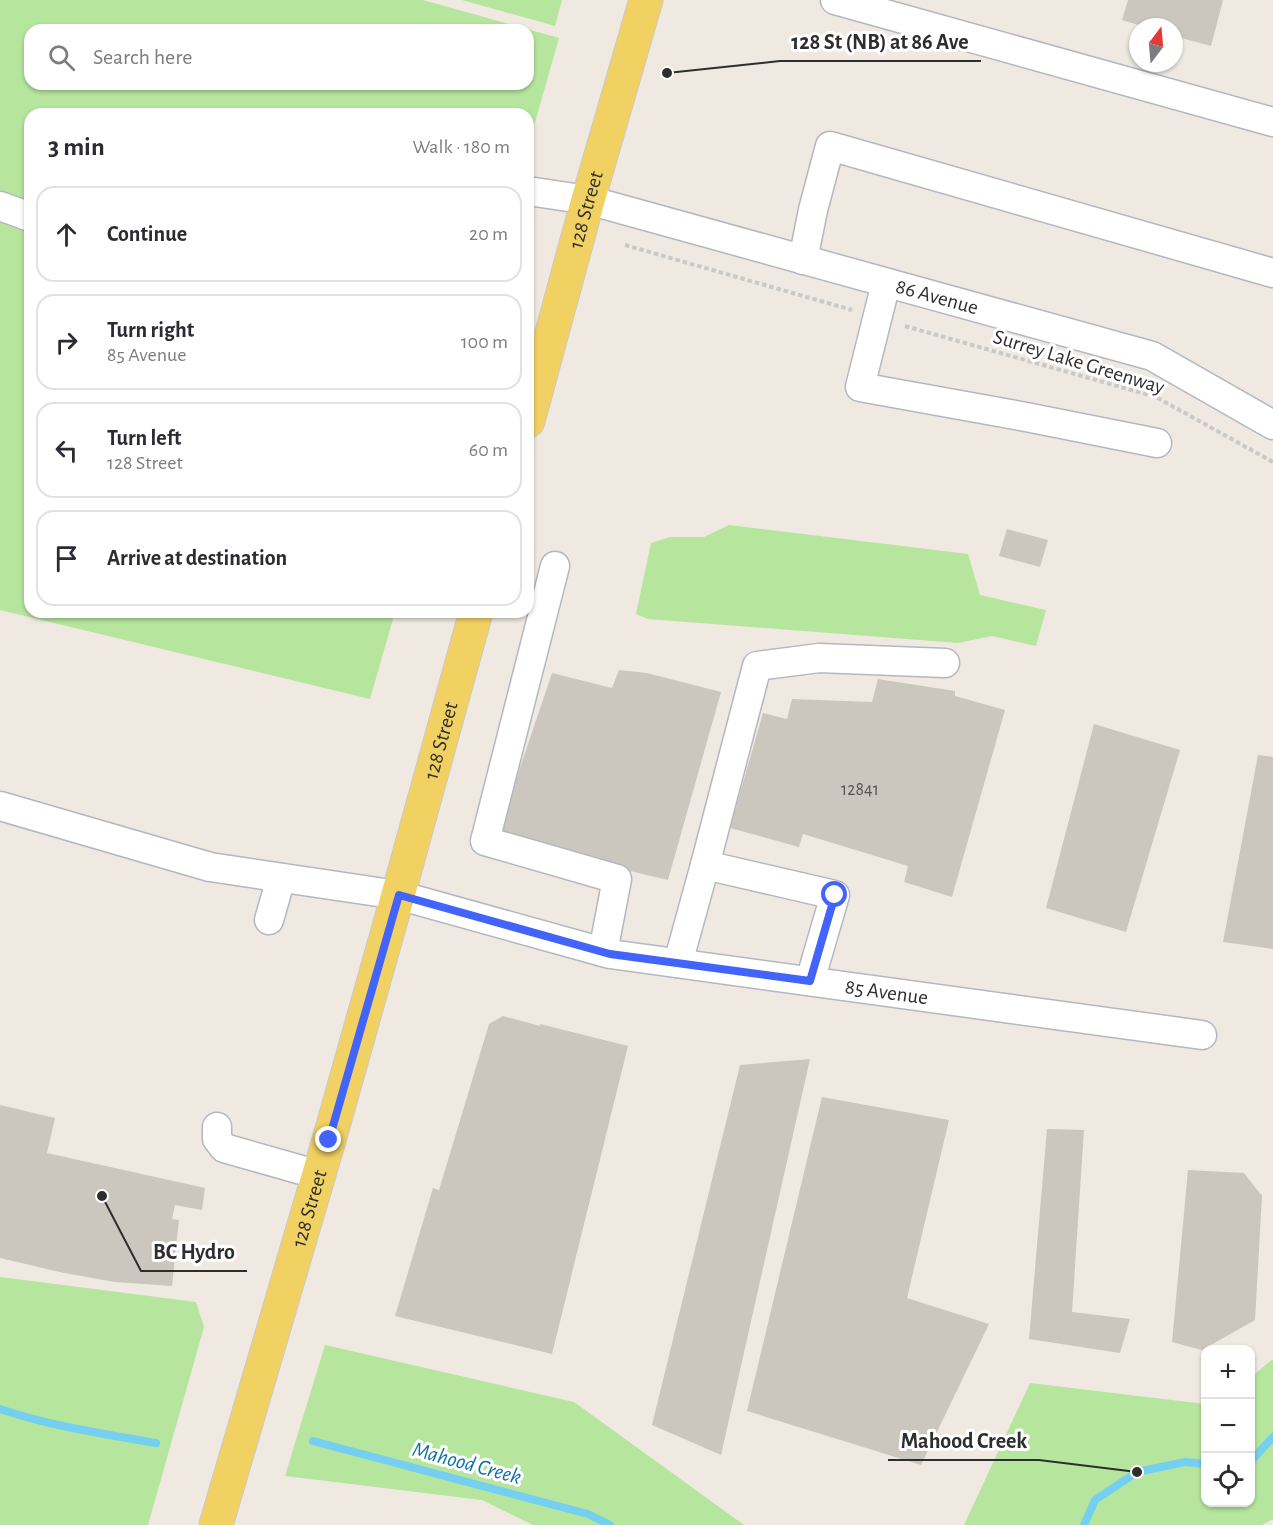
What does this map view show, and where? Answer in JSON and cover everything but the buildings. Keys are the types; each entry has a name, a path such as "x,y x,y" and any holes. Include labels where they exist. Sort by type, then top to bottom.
{"main road":[{"name":"128 Street","path":"534,399 646,0"},
{"name":"128 Street","path":"216,1525 399,895 474,618"}],"street":[{"path":"835,0 1273,122"},
{"path":"803,260 830,146 1273,273"},
{"name":"86 Avenue","path":"534,192 588,200 1152,356 1273,425"},
{"path":"0,206 24,215"},
{"path":"886,283 860,387 1157,443"},
{"path":"555,566 485,841 617,879 603,952"},
{"path":"678,963 757,666 819,658 945,663"},
{"name":"85 Avenue","path":"0,806 210,867 399,895 603,952 1202,1035"},
{"path":"705,865 835,895 810,981"},
{"path":"269,920 281,878"},
{"path":"216,1127 217,1139 224,1148 319,1175"}],"path":[{"name":"Surrey Lake Greenway","path":"625,245 1156,398 1273,462"}],"green space":[{"path":"0,0 423,0 509,24 24,24 24,90 534,90 534,31 559,38 534,126 534,108 24,108 24,616 0,610"},
{"path":"462,0 562,0 555,26"},
{"path":"729,525 968,554 980,595 1046,610 1036,646 992,636 958,643 648,619 636,614 651,543 670,537 704,537"},
{"path":"33,618 393,618 370,699"},
{"path":"0,1277 196,1302 204,1327 148,1525 0,1525"},
{"path":"325,1345 574,1402 744,1525 533,1525 482,1500 285,1476"},
{"path":"1273,1359 1273,1519 1262,1525 964,1525 1030,1383 1201,1404 1201,1507 1255,1507 1255,1374"}],"waterway":[{"name":"Mahood Creek","path":"0,1409 58,1425 156,1443"},
{"name":"Mahood Creek","path":"1255,1457 1273,1437"},
{"name":"Mahood Creek","path":"313,1441 588,1514 610,1525"},
{"name":"Mahood Creek","path":"1084,1525 1095,1500 1137,1472 1185,1462 1201,1464"}],"place":[{"name":"128 St (NB) at 86 Ave","path":"667,73"},
{"name":"BC Hydro","path":"102,1196"},
{"name":"Mahood Creek","path":"1137,1472"}],"route":[{"path":"329,1140 399,895 610,954 810,981 835,895"}]}
